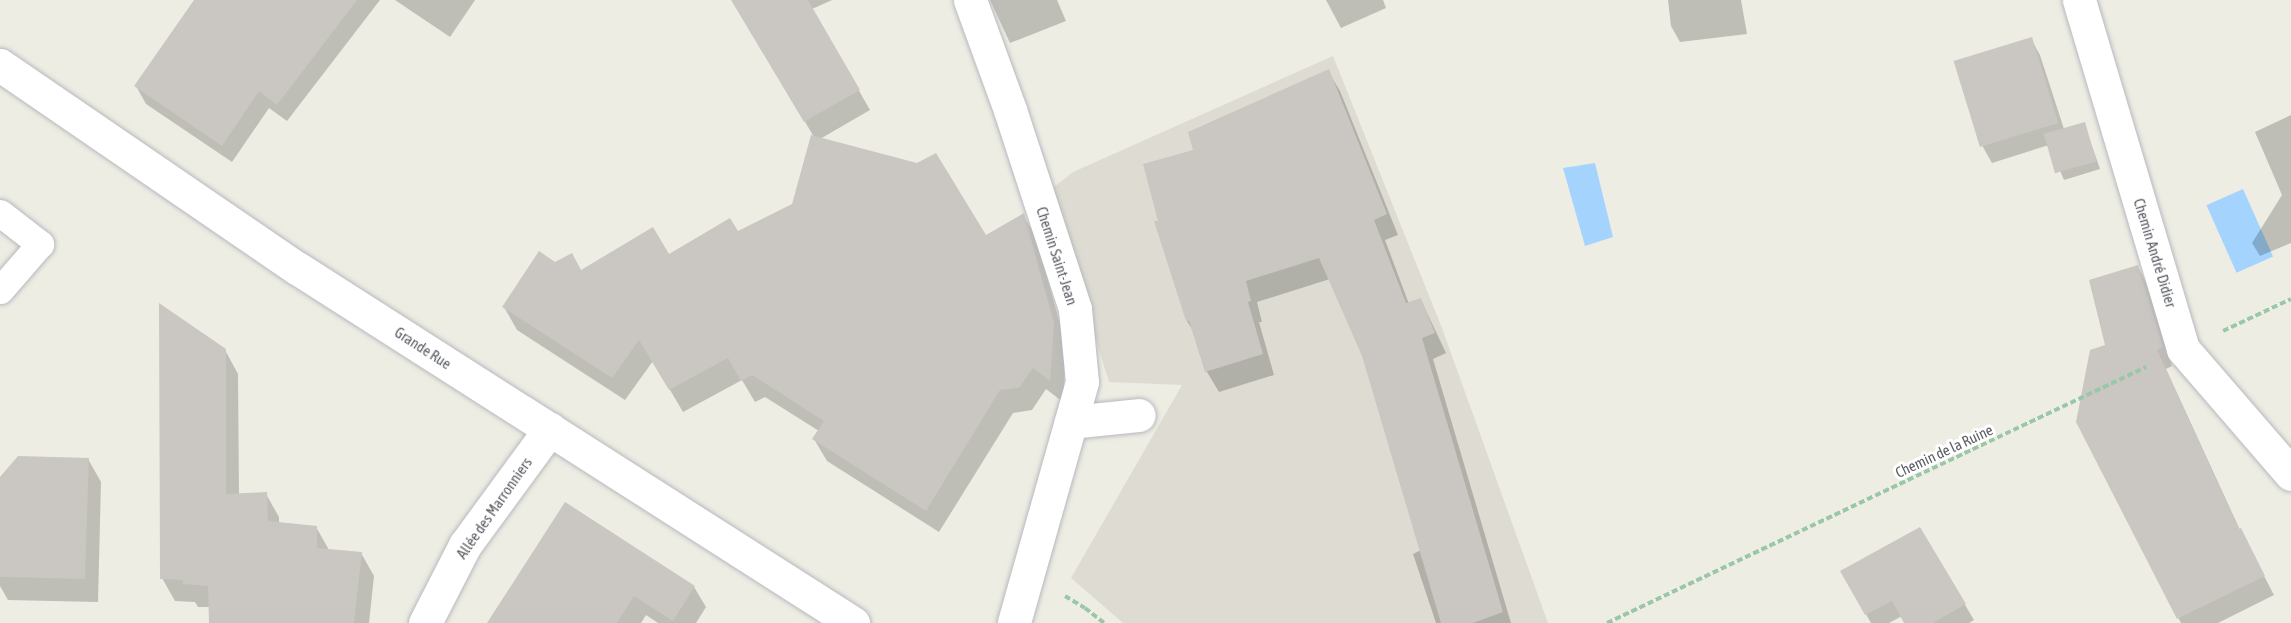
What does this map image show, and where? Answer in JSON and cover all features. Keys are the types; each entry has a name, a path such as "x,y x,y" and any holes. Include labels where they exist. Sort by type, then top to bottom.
{"street":[{"name":"Chemin Saint-Jean","path":"970,0 1010,110 1075,309 1082,382 1014,623"},
{"name":"Chemin André Didier","path":"2079,0 2183,349 2291,474"},
{"name":"Grande Rue","path":"0,65 297,268 853,623"},
{"path":"1071,422 1139,415"},
{"name":"Allée des Marronniers","path":"425,623 465,545 550,429"}],"lane":[{"path":"0,213 40,244 0,290"}],"path":[{"name":"Chemin de la Ruine","path":"1607,623 2291,299"}],"shaded area":[{"path":"1333,56 1442,328 1548,623 1123,623 1071,578 1182,385 1109,382 1049,191 1073,172"}],"water":[{"path":"1595,163 1613,237 1585,246 1563,168"},
{"path":"2243,189 2273,257 2237,273 2206,205"}],"building":[{"path":"194,0 357,0 277,105 259,91 222,146 134,86"},
{"path":"731,0 808,0 860,90 804,122"},
{"path":"2032,37 2058,123 1980,147 1954,61"},
{"path":"1329,69 1387,214 1374,220 1406,303 1421,298 1435,333 1422,338 1503,612 1473,623 1441,623 1362,356 1319,258 1246,281 1251,301 1248,302 1263,354 1205,372 1154,221 1158,221 1143,164 1193,150 1188,132"},
{"path":"2085,122 2096,161 2055,173 2044,134"},
{"path":"811,135 917,163 936,153 986,235 1024,213 1054,323 1050,381 1033,368 1019,388 1000,390 926,511 812,439 824,421 752,375 741,381 728,358 669,390 639,340 612,378 502,307 539,251 555,262 572,253 581,270 653,227 669,254 730,218 738,231 792,204"},
{"path":"2138,265 2163,347 2157,350 2239,529 2241,528 2265,576 2177,619 2076,422 2090,350 2105,345 2089,280"},
{"path":"159,303 226,349 226,494 267,492 268,521 317,526 317,548 362,552 354,623 209,623 208,586 183,584 183,580 160,579"},
{"path":"18,456 89,458 85,579 0,577 0,477"},
{"path":"565,502 695,586 673,621 634,596 617,623 487,623"},
{"path":"1920,527 1966,604 1933,623 1904,623 1892,601 1865,615 1840,571"}]}
